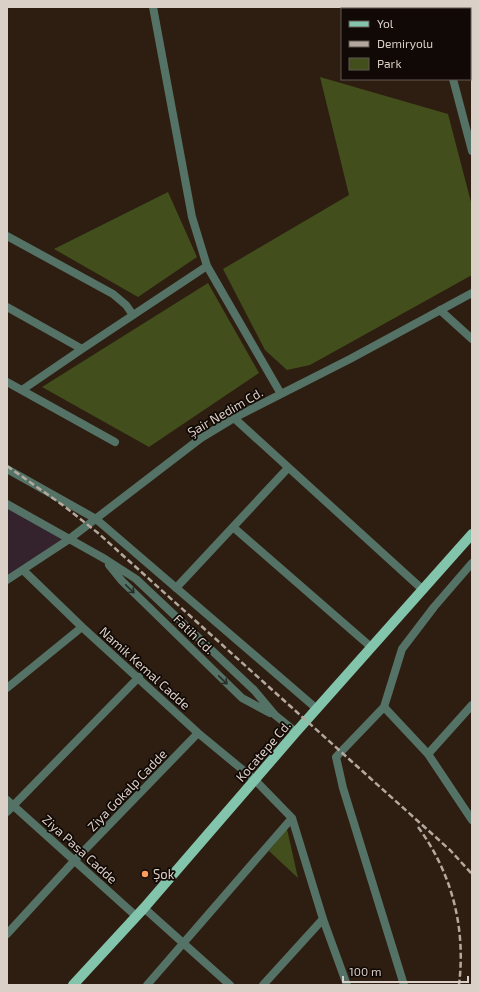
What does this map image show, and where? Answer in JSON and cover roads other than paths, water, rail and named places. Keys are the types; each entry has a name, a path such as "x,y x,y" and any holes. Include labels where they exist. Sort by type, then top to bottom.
{"main road":[{"name":"Kocatepe Cd.","path":"73,985 144,908 296,732 472,534"}],"street":[{"path":"153,7 192,217 207,266 281,394"},
{"path":"453,80 472,151"},
{"path":"7,236 113,294 126,305 134,315"},
{"path":"22,390 207,266"},
{"name":"Şair Nedim Cd.","path":"7,580 68,540 170,460 201,438 234,418 472,292"},
{"path":"7,307 82,349"},
{"path":"440,310 472,339"},
{"path":"7,382 115,442"},
{"path":"234,418 422,589"},
{"path":"176,588 288,468"},
{"path":"7,469 96,519 317,710"},
{"name":"Fatih Cd.","path":"7,505 68,540 105,559 136,579 254,690 275,715 296,732"},
{"path":"233,527 371,647"},
{"name":"Fatih Cd.","path":"105,559 122,581 242,698 275,715"},
{"path":"404,985 342,788 336,757 384,707 402,649 434,607 472,563"},
{"name":"Namik Kemal Cadde","path":"23,570 82,627 198,733 255,780 292,818"},
{"path":"7,688 82,627"},
{"path":"7,812 138,677"},
{"path":"428,754 472,706"},
{"path":"384,707 428,754 472,820"},
{"name":"Ziya Gokalp Cadde","path":"7,934 75,860 198,733"},
{"name":"Ziya Pasa Cadde","path":"7,800 136,916"},
{"path":"292,818 323,919 347,985"},
{"path":"147,985 182,942 292,818"},
{"path":"144,908 230,985"},
{"path":"263,985 323,919"}],"railway":[{"path":"7,466 64,506 98,533 450,850 472,874"},
{"path":"418,827 440,863 454,902 460,943 461,964 459,985"}],"place":[{"name":"Şok","path":"145,874"}]}
